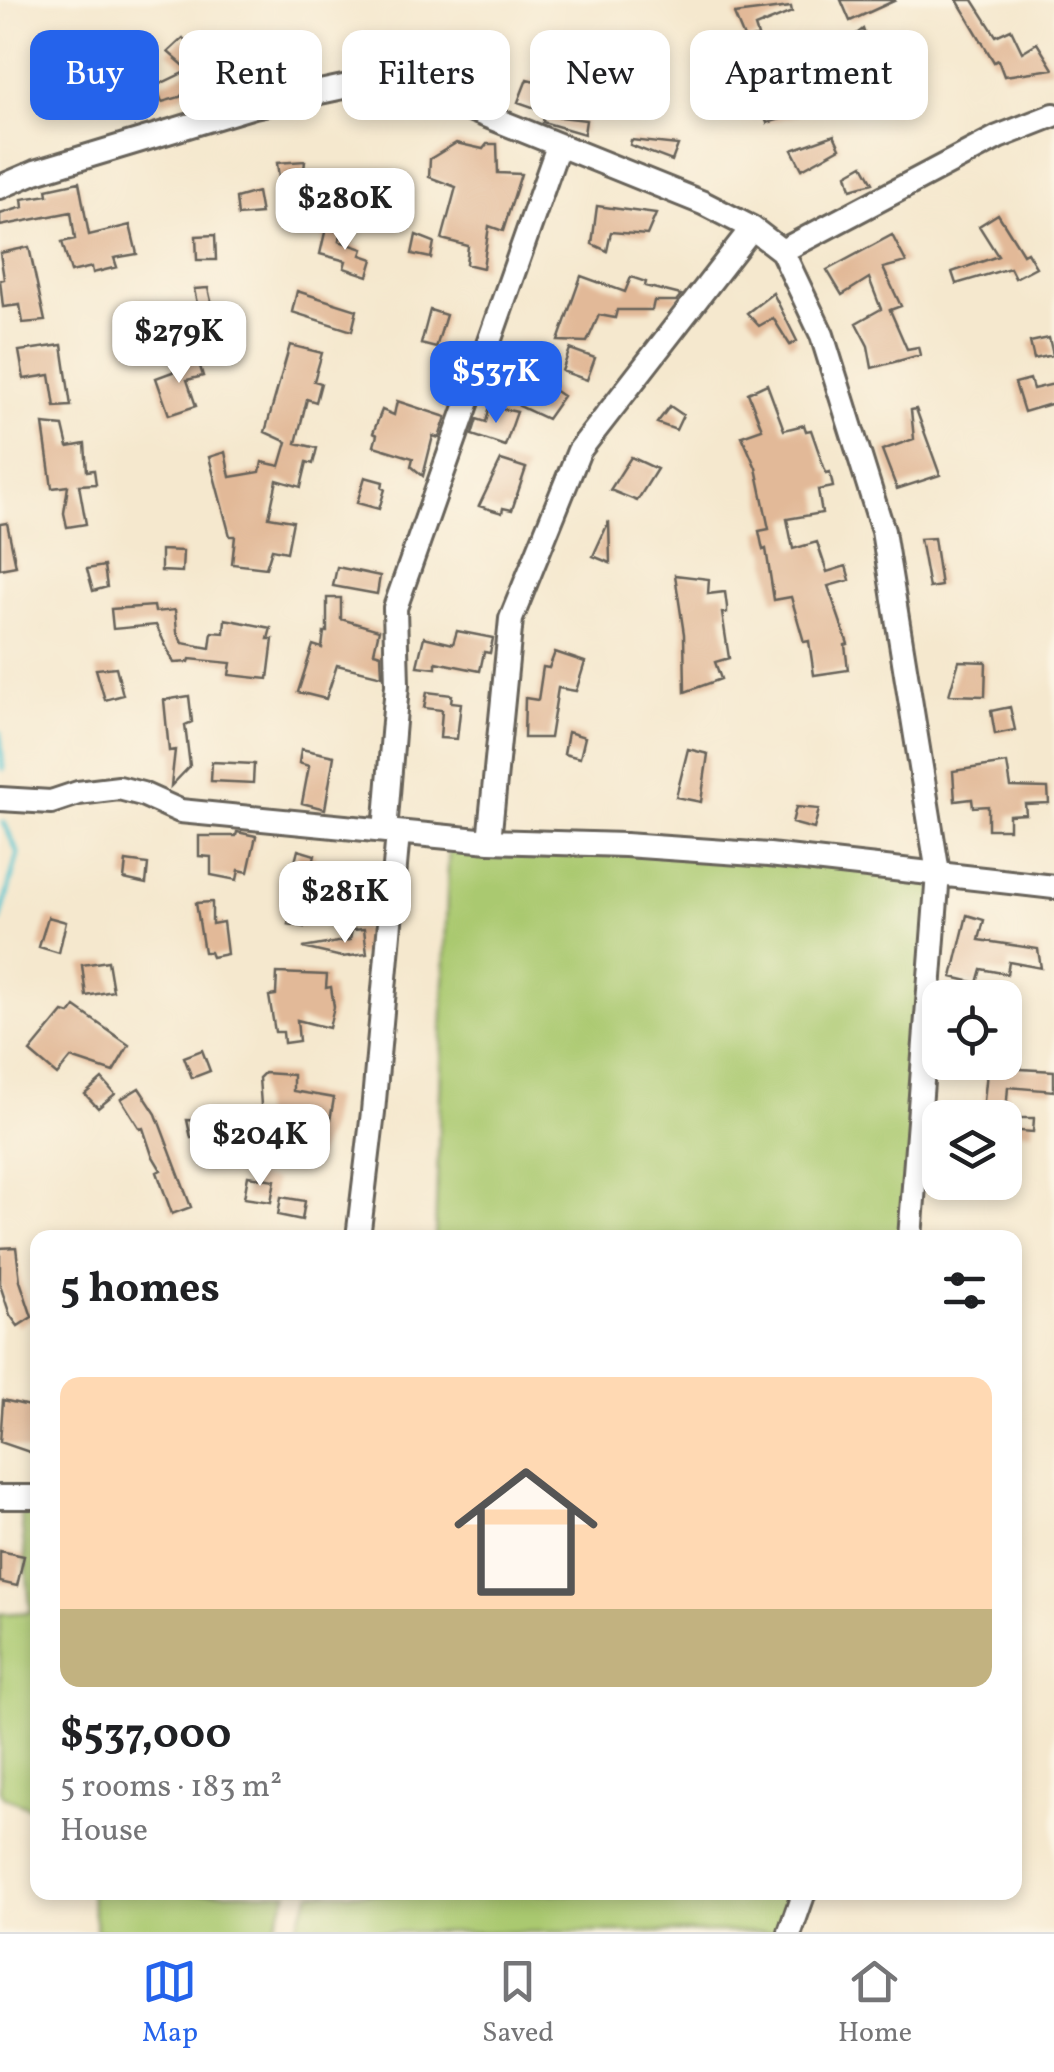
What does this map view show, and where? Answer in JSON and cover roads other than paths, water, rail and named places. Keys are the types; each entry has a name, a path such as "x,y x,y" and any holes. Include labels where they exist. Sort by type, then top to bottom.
{"street":[{"path":"0,187 35,172 254,106 367,82 398,84 435,95 703,203 752,228 782,251 822,335 883,531 938,873 911,1230"},
{"path":"782,251 998,137 1054,115"},
{"path":"359,1230 373,1112 392,832 397,685 395,608 558,146"},
{"path":"489,840 511,619 579,451 752,228"},
{"path":"0,799 51,802 119,788 180,810 489,840 769,855 1054,888"},
{"path":"0,1497 30,1497"},
{"path":"790,1932 801,1900"}],"waterway":[{"path":"0,732 3,769"},
{"path":"0,921 18,853 4,823"}]}
